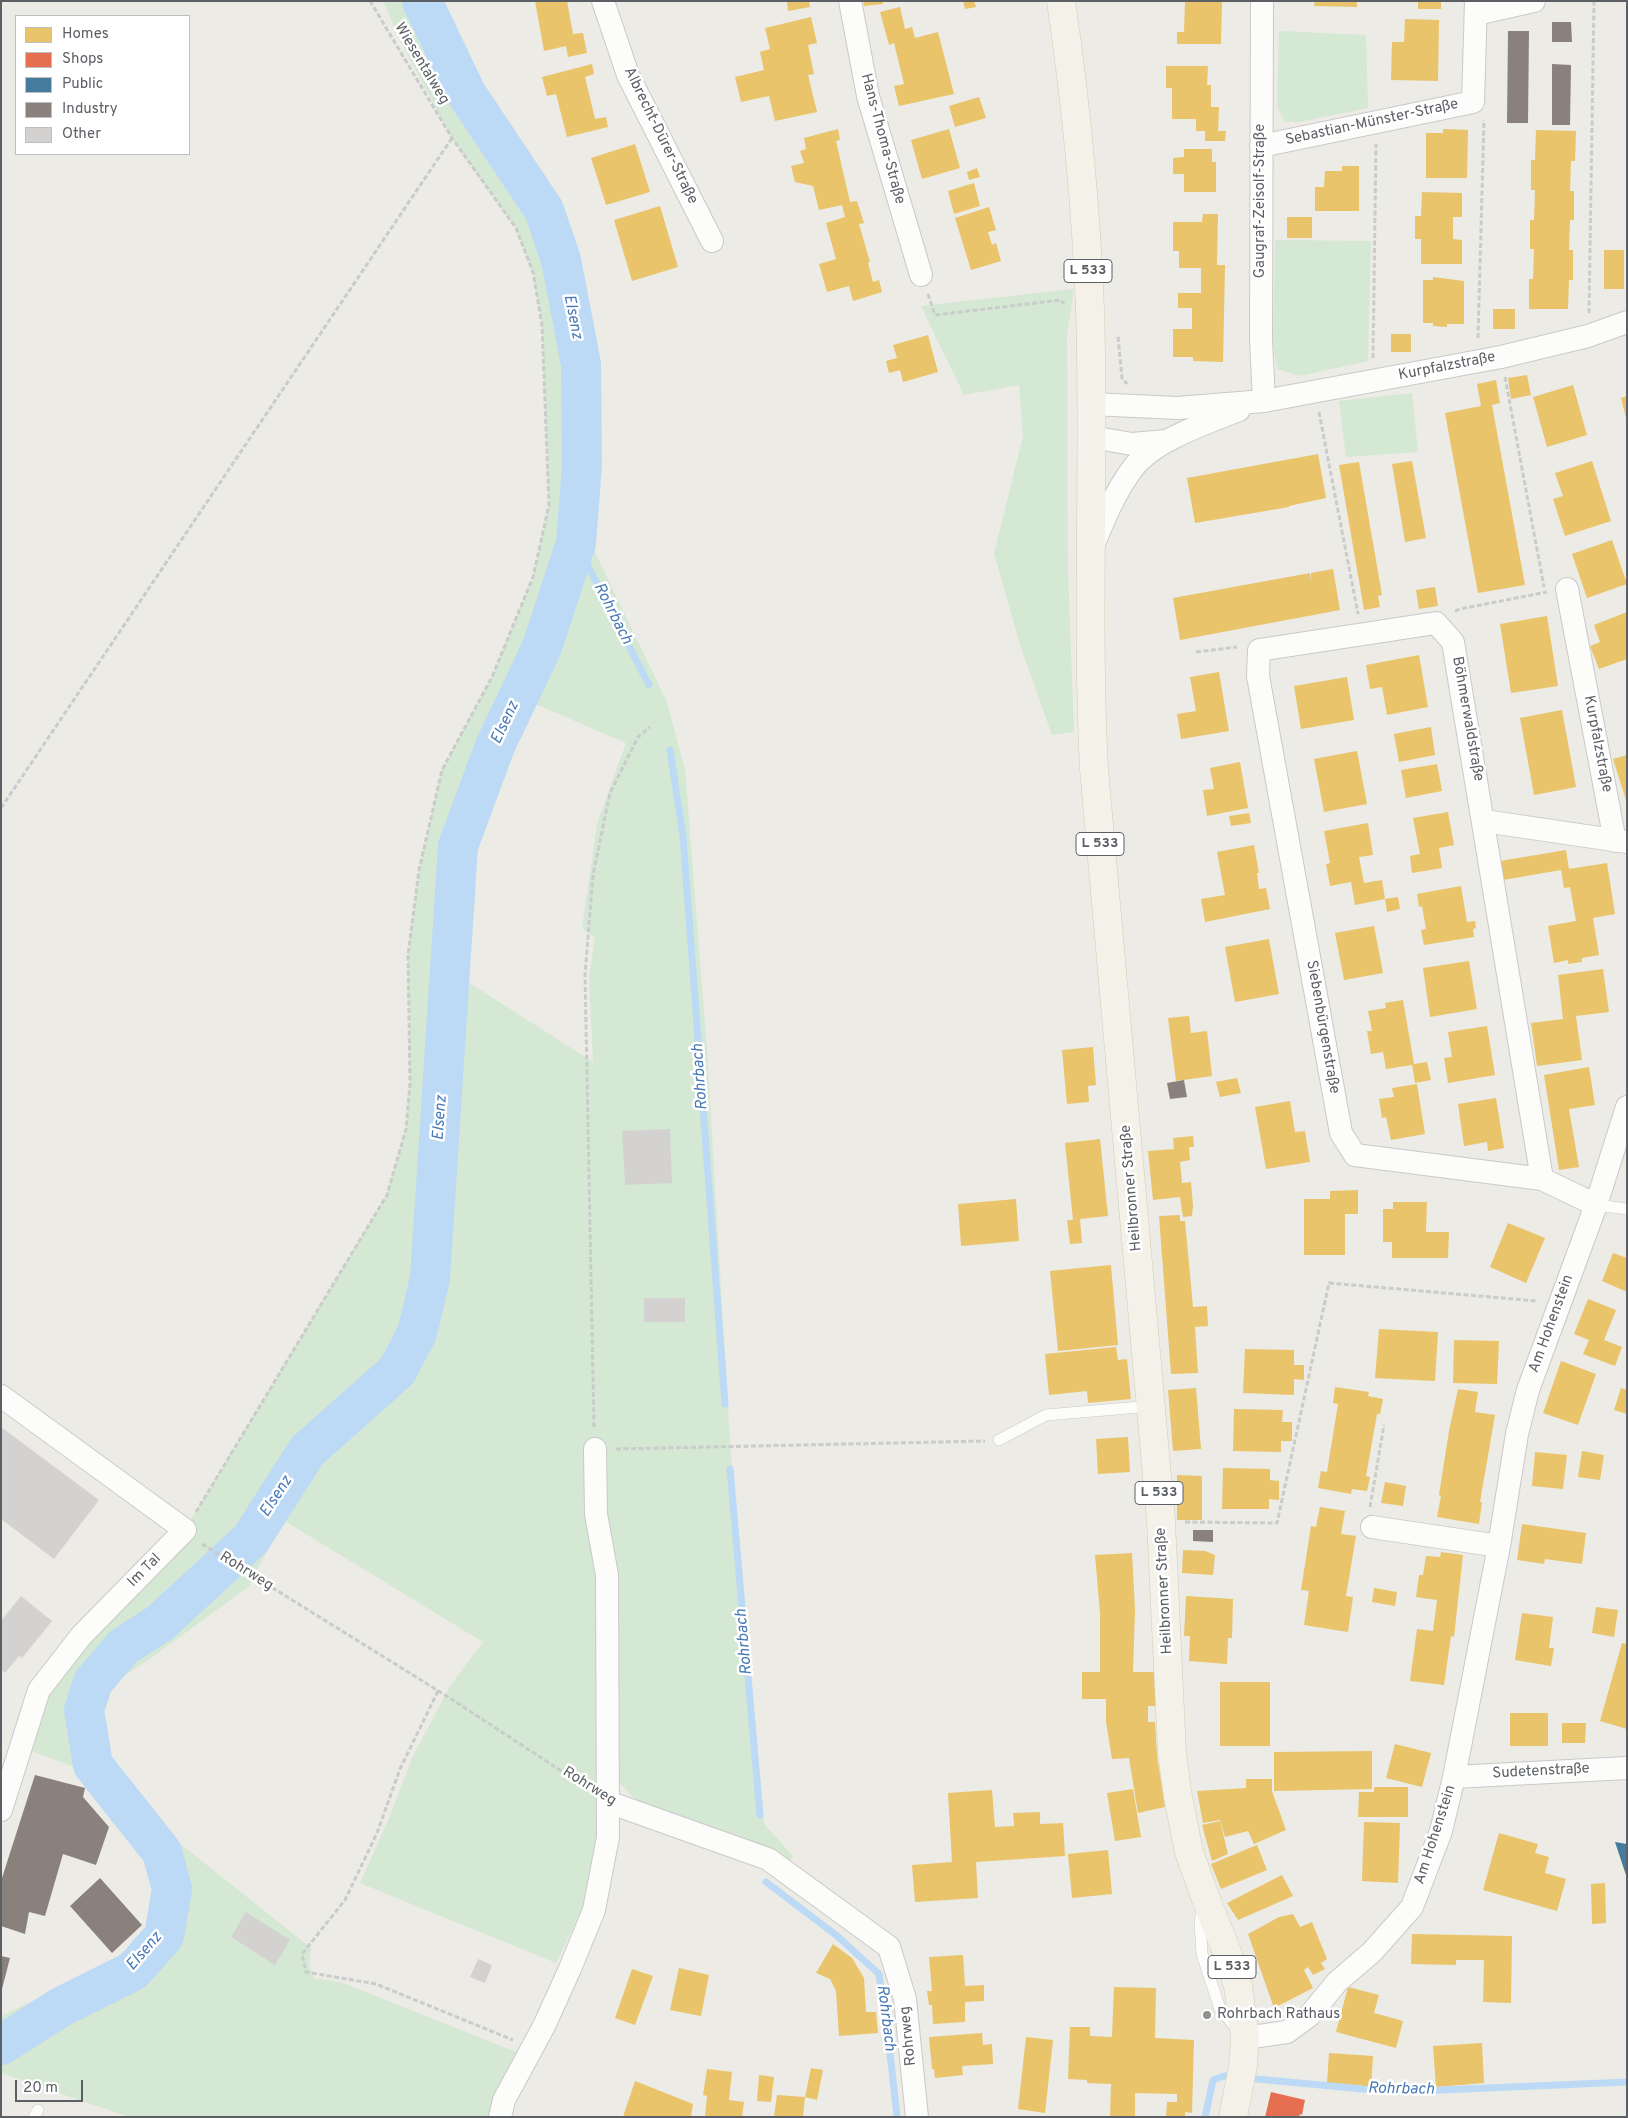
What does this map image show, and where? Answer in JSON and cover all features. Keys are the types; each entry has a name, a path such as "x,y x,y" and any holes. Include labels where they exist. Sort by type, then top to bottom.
{"main road":[{"name":"L 533","path":"1061,1 1086,217 1091,404 1091,550"},
{"name":"Heilbronner Straße","path":"1091,550 1092,722 1100,842 1152,1406 1164,1560 1172,1753 1178,1797 1189,1852 1238,1986 1245,2038 1243,2066 1236,2106"}],"street":[{"name":"Albrecht-Dürer-Straße","path":"604,1 628,75 712,241"},
{"name":"Hans-Thoma-Straße","path":"850,1 868,96 921,275"},
{"name":"Gaugraf-Zeisolf-Straße","path":"1262,1 1261,339 1264,401"},
{"path":"1476,8 1534,1"},
{"name":"Sebastian-Münster-Straße","path":"1261,146 1472,102 1476,8"},
{"name":"Kurpfalzstraße","path":"1091,404 1178,408 1264,401 1501,357 1588,336 1627,322"},
{"name":"Kurpfalzstraße","path":"1091,550 1113,498 1134,466 1166,441 1264,401"},
{"name":"Kurpfalzstraße","path":"1091,437 1132,444 1166,441"},
{"name":"Kurpfalzstraße","path":"1567,589 1621,842"},
{"path":"1259,650 1436,623"},
{"name":"Böhmerwaldstraße","path":"1436,623 1453,642 1542,1179"},
{"name":"Siebenbürgenstraße","path":"1259,650 1258,676 1341,1133 1355,1155 1542,1179 1596,1205"},
{"path":"1484,821 1621,842"},
{"name":"Am Hohenstein","path":"1245,2038 1287,2032 1310,2015 1337,1982 1372,1952 1412,1908 1441,1831 1454,1777 1499,1546 1517,1434 1528,1390 1596,1205 1627,1107"},
{"path":"1,1396 185,1530"},
{"path":"500,2117 504,2100 532,2048 569,1971 594,1910 608,1837 606,1575 596,1514 595,1449"},
{"path":"1370,1520 1499,1546"},
{"name":"Im Tal","path":"1,1810 39,1690 80,1636 185,1530"},
{"name":"Sudetenstraße","path":"1454,1777 1627,1768"},
{"name":"Rohrweg","path":"608,1802 768,1859 889,1947 905,1999 917,2117"}],"lane":[{"path":"1596,1205 1627,1209"},
{"path":"999,1440 1046,1415 1152,1406"}],"path":[{"name":"Wiesentalweg","path":"185,1530 387,1195 406,1129 410,1084 408,954 418,870 442,770 492,677 533,578 548,505 542,325 533,272 516,228 452,138 370,1"},
{"path":"1589,314 1594,1"},
{"path":"1472,102 1484,117 1478,340"},
{"path":"1373,354 1376,121"},
{"path":"1,808 452,138"},
{"path":"921,275 935,315 1061,300"},
{"path":"1117,330 1122,378 1149,407"},
{"path":"1501,357 1545,592"},
{"path":"1315,392 1362,635"},
{"path":"1436,623 1460,608 1567,589"},
{"path":"1196,652 1247,645 1259,650"},
{"path":"650,727 638,738 610,793 593,875 585,975 595,1449 999,1440"},
{"path":"1205,1522 1277,1523 1329,1283 1560,1302"},
{"path":"1370,1520 1384,1425"},
{"name":"Rohrweg","path":"203,1545 438,1691 608,1802"},
{"path":"438,1691 400,1769 377,1833 345,1900 302,1954 306,1972 376,1984 532,2048"}],"green space":[{"path":"383,1 426,1 468,86 550,211 568,272 578,324 592,469 591,544 667,702 685,770 707,1050 730,1441 764,1824 793,1856 788,1865 648,1811 615,1779 592,1783 602,1808 584,1905 556,1963 360,1883 390,1816 412,1758 450,1686 483,1642 283,1520 249,1586 151,1658 91,1698 92,1741 169,1835 311,1948 309,1964 314,1978 343,1983 521,2054 492,2117 129,2117 1,2073 1,2016 128,1955 157,1932 160,1912 161,1879 95,1783 77,1768 21,1747 39,1690 185,1530 387,1195 406,1129 410,1084 408,955 419,870 442,770 492,677 533,578 549,505 542,325 533,272 516,228 452,138 401,43","holes":["526,700 626,743 597,824 582,928 595,938 589,977 593,1062 457,975 469,861"]},
{"path":"1279,31 1366,35 1368,108 1299,122 1285,122 1277,107"},
{"path":"1275,240 1371,241 1368,361 1300,376 1277,369 1273,344"},
{"path":"1074,289 1067,336 1068,571 1074,732 1052,735 1021,648 994,553 1023,436 1019,385 964,395 921,306"},
{"path":"1412,393 1418,452 1346,457 1339,401"}],"building: Homes":[{"path":"535,1 567,1 573,34 583,33 587,53 568,57 566,46 544,51"},
{"path":"787,1 809,1 810,7 788,11"},
{"path":"863,1 883,1 883,4 864,6"},
{"path":"963,1 974,1 976,7 965,9"},
{"path":"1185,1 1222,1 1221,44 1177,44 1177,32 1184,32"},
{"path":"1315,1 1357,1 1357,7 1314,6"},
{"path":"1418,1 1441,1 1441,9 1418,9"},
{"path":"900,7 905,29 912,27 915,38 938,32 954,94 899,106 894,86 904,84 894,43 889,45 880,12"},
{"path":"811,17 817,43 808,45 814,74 808,75 817,112 775,121 769,96 741,102 735,77 764,70 760,52 770,49 765,28"},
{"path":"1405,19 1439,20 1438,81 1391,80 1392,42 1404,42"},
{"path":"592,64 594,74 585,77 595,119 606,117 608,127 567,137 556,94 547,96 542,77"},
{"path":"1166,66 1208,66 1207,85 1211,85 1211,107 1219,107 1218,131 1226,131 1225,141 1205,141 1205,131 1196,131 1196,119 1172,119 1172,88 1166,88"},
{"path":"979,97 986,118 955,127 949,106"},
{"path":"838,129 840,140 836,141 850,202 857,201 864,223 859,224 870,262 868,263 873,282 879,280 882,292 853,301 849,286 827,292 819,264 836,259 826,223 845,217 842,205 819,210 813,186 795,182 791,166 804,163 800,151 806,149 804,138"},
{"path":"949,129 960,168 922,179 911,140"},
{"path":"1443,129 1468,130 1467,178 1426,178 1426,133 1443,133"},
{"path":"1536,130 1576,131 1575,161 1571,161 1570,191 1574,191 1574,220 1570,220 1569,250 1573,250 1573,280 1569,280 1568,309 1529,309 1529,279 1533,279 1534,249 1530,249 1530,220 1534,220 1535,190 1531,190 1531,160 1535,160"},
{"path":"635,144 650,192 606,205 591,158"},
{"path":"1184,149 1212,149 1212,162 1216,162 1216,192 1184,192 1184,174 1173,174 1173,158 1184,157"},
{"path":"1342,166 1359,166 1359,211 1315,211 1315,187 1324,187 1325,171 1342,171"},
{"path":"977,168 980,177 969,180 967,172"},
{"path":"974,183 980,206 954,214 948,191"},
{"path":"1422,192 1462,193 1462,217 1453,217 1453,239 1462,240 1462,264 1421,264 1421,239 1415,239 1415,216 1421,216"},
{"path":"660,206 678,267 632,281 614,220"},
{"path":"989,207 996,230 988,232 992,245 996,243 1001,261 971,270 955,218"},
{"path":"1203,214 1218,214 1217,265 1225,265 1223,362 1193,361 1193,357 1173,357 1173,329 1192,329 1192,308 1178,308 1178,293 1201,293 1201,268 1179,268 1179,251 1173,251 1173,222 1202,222"},
{"path":"1287,217 1312,217 1312,238 1287,238"},
{"path":"1604,250 1624,250 1624,289 1604,289"},
{"path":"1433,277 1464,281 1464,324 1447,324 1447,327 1433,326 1433,323 1423,323 1423,280 1433,280"},
{"path":"1493,309 1515,309 1515,329 1493,329"},
{"path":"1391,334 1411,334 1411,352 1391,352"},
{"path":"928,335 938,372 903,382 900,370 889,373 886,361 897,358 893,345"},
{"path":"1527,375 1531,395 1511,399 1508,378"},
{"path":"1496,380 1500,403 1492,405 1525,585 1478,593 1445,413 1481,406 1477,384"},
{"path":"1573,385 1587,435 1547,447 1533,397"},
{"path":"1627,396 1627,418 1626,418 1621,398"},
{"path":"1318,454 1326,498 1289,507 1195,523 1187,478"},
{"path":"1412,461 1426,538 1405,542 1392,464"},
{"path":"1592,461 1611,521 1565,536 1553,499 1563,496 1555,473"},
{"path":"1359,462 1382,595 1378,596 1380,607 1364,610 1339,465"},
{"path":"1612,540 1627,584 1587,598 1572,554"},
{"path":"1333,569 1340,610 1180,640 1173,598 1310,573 1311,582 1311,573"},
{"path":"1435,587 1438,606 1419,609 1416,590"},
{"path":"1627,612 1627,659 1599,669 1590,646 1600,642 1594,625"},
{"path":"1547,616 1558,686 1511,693 1500,624"},
{"path":"1419,655 1428,707 1387,715 1382,687 1370,689 1366,665"},
{"path":"1219,672 1229,731 1181,739 1177,714 1196,711 1190,677"},
{"path":"1347,677 1354,720 1301,729 1294,686"},
{"path":"1562,710 1576,787 1534,795 1520,718"},
{"path":"1431,727 1435,755 1399,762 1394,734"},
{"path":"1357,751 1367,804 1324,812 1314,759"},
{"path":"1627,755 1627,800 1626,800 1613,759"},
{"path":"1240,762 1248,808 1207,816 1203,790 1214,789 1210,768"},
{"path":"1437,764 1442,791 1406,798 1401,770"},
{"path":"1448,812 1454,845 1439,848 1442,868 1412,873 1410,856 1420,854 1413,818"},
{"path":"1249,813 1251,823 1231,826 1229,816"},
{"path":"1368,823 1373,855 1359,857 1364,883 1382,880 1385,899 1355,905 1351,882 1330,886 1326,864 1330,863 1324,831"},
{"path":"1254,845 1259,873 1257,873 1259,889 1266,888 1270,909 1205,922 1201,899 1225,895 1217,852"},
{"path":"1566,850 1569,869 1607,863 1615,914 1593,918 1599,955 1582,958 1582,962 1568,964 1568,960 1554,963 1548,926 1576,921 1570,887 1564,888 1561,870 1503,880 1500,861"},
{"path":"1461,886 1467,922 1475,921 1474,937 1424,945 1421,930 1426,929 1422,906 1419,907 1417,894"},
{"path":"1398,897 1400,909 1387,912 1385,899"},
{"path":"1374,926 1383,973 1344,980 1335,933"},
{"path":"1269,939 1279,994 1235,1002 1225,947"},
{"path":"1469,961 1477,1009 1430,1017 1423,968"},
{"path":"1603,969 1609,1012 1576,1016 1582,1060 1537,1066 1531,1023 1563,1019 1558,975"},
{"path":"1403,1000 1414,1064 1427,1062 1431,1080 1415,1083 1412,1065 1386,1069 1383,1052 1371,1054 1367,1031 1372,1031 1368,1011 1386,1008 1385,1003"},
{"path":"1189,1016 1191,1033 1207,1031 1212,1076 1176,1081 1168,1018"},
{"path":"1487,1026 1495,1075 1448,1083 1444,1058 1452,1057 1448,1032"},
{"path":"1093,1047 1096,1085 1088,1086 1089,1102 1067,1104 1062,1050"},
{"path":"1589,1067 1595,1105 1569,1109 1579,1167 1559,1170 1544,1075"},
{"path":"1237,1078 1241,1093 1220,1097 1216,1082"},
{"path":"1417,1084 1425,1134 1391,1140 1386,1117 1382,1118 1379,1099 1394,1097 1392,1088"},
{"path":"1496,1098 1504,1148 1488,1151 1487,1142 1464,1146 1458,1104"},
{"path":"1290,1101 1295,1132 1305,1131 1310,1162 1266,1169 1255,1107"},
{"path":"1193,1136 1194,1147 1189,1147 1190,1160 1180,1162 1182,1183 1191,1182 1193,1206 1192,1216 1183,1217 1180,1197 1153,1200 1148,1151 1174,1149 1173,1138"},
{"path":"1100,1139 1108,1216 1080,1219 1082,1243 1070,1244 1067,1220 1073,1220 1065,1143"},
{"path":"1358,1190 1358,1214 1345,1214 1345,1255 1304,1255 1304,1199 1330,1199 1330,1191"},
{"path":"1016,1199 1019,1241 961,1246 958,1204"},
{"path":"1393,1202 1427,1202 1426,1232 1449,1232 1448,1258 1392,1258 1392,1242 1383,1242 1383,1209 1393,1209"},
{"path":"1180,1215 1180,1221 1185,1221 1193,1307 1207,1306 1208,1326 1195,1327 1198,1373 1171,1374 1159,1216"},
{"path":"1508,1223 1545,1238 1526,1283 1490,1267"},
{"path":"1613,1253 1627,1258 1627,1292 1602,1281"},
{"path":"1111,1265 1118,1345 1058,1351 1050,1271"},
{"path":"1588,1299 1616,1310 1604,1340 1622,1347 1615,1366 1583,1354 1589,1340 1574,1334"},
{"path":"1379,1329 1438,1332 1435,1381 1375,1378"},
{"path":"1454,1340 1499,1341 1497,1384 1453,1383"},
{"path":"1116,1347 1118,1360 1127,1359 1131,1399 1088,1403 1087,1391 1049,1395 1045,1354"},
{"path":"1245,1349 1294,1350 1294,1365 1304,1365 1304,1380 1294,1379 1294,1395 1243,1393"},
{"path":"1561,1361 1596,1374 1578,1425 1543,1413"},
{"path":"1335,1387 1369,1392 1368,1396 1383,1399 1380,1414 1377,1414 1366,1476 1370,1477 1367,1491 1352,1489 1351,1494 1318,1488 1321,1471 1327,1472 1338,1404 1333,1403"},
{"path":"1196,1388 1201,1449 1173,1451 1168,1390"},
{"path":"1621,1388 1627,1390 1627,1414 1614,1410"},
{"path":"1458,1389 1478,1392 1475,1412 1495,1415 1480,1502 1482,1502 1479,1524 1437,1517 1449,1431"},
{"path":"1234,1409 1283,1410 1282,1422 1292,1422 1292,1441 1281,1441 1281,1452 1233,1451"},
{"path":"1128,1437 1130,1472 1098,1474 1096,1439"},
{"path":"1582,1451 1604,1455 1600,1480 1578,1477"},
{"path":"1535,1452 1567,1455 1563,1489 1532,1486"},
{"path":"1223,1468 1270,1469 1270,1480 1279,1481 1279,1500 1269,1499 1269,1509 1222,1509"},
{"path":"1177,1475 1202,1476 1202,1520 1177,1520"},
{"path":"1385,1482 1406,1486 1403,1506 1381,1503"},
{"path":"1320,1507 1345,1511 1341,1534 1356,1536 1346,1596 1353,1597 1348,1632 1304,1625 1309,1591 1301,1590 1311,1526 1316,1527"},
{"path":"1522,1524 1586,1533 1582,1564 1545,1559 1544,1564 1517,1560"},
{"path":"1183,1550 1205,1551 1215,1555 1213,1575 1182,1573"},
{"path":"1441,1552 1463,1555 1454,1637 1451,1636 1444,1685 1410,1681 1417,1629 1433,1631 1437,1600 1416,1597 1419,1575 1423,1575 1426,1556 1440,1557"},
{"path":"1132,1553 1135,1610 1133,1672 1158,1672 1158,1706 1148,1706 1148,1722 1155,1722 1157,1756 1165,1807 1138,1813 1129,1758 1112,1759 1106,1722 1106,1699 1082,1699 1082,1672 1100,1672 1100,1613 1095,1555"},
{"path":"1374,1588 1397,1592 1395,1606 1372,1602"},
{"path":"1186,1596 1233,1599 1232,1638 1228,1638 1227,1664 1189,1661 1190,1636 1184,1636"},
{"path":"1596,1607 1618,1610 1614,1637 1592,1633"},
{"path":"1522,1613 1553,1617 1549,1648 1554,1648 1551,1666 1515,1660"},
{"path":"1622,1643 1627,1644 1627,1729 1600,1721"},
{"path":"1220,1682 1270,1682 1270,1746 1220,1746"},
{"path":"1510,1713 1548,1713 1548,1746 1510,1746"},
{"path":"1562,1723 1586,1723 1585,1743 1562,1743"},
{"path":"1395,1744 1431,1753 1422,1787 1386,1778"},
{"path":"1372,1751 1372,1789 1274,1791 1274,1752"},
{"path":"1246,1779 1272,1779 1272,1791 1286,1830 1254,1844 1248,1831 1225,1837 1220,1820 1203,1823 1197,1791 1246,1788"},
{"path":"1374,1787 1408,1787 1408,1817 1358,1817 1359,1792 1374,1792"},
{"path":"1133,1789 1141,1837 1115,1841 1107,1793"},
{"path":"992,1790 995,1827 1014,1826 1013,1813 1040,1812 1040,1824 1063,1823 1065,1856 976,1862 978,1898 915,1902 912,1865 952,1862 948,1793"},
{"path":"1220,1821 1228,1854 1212,1861 1202,1825"},
{"path":"1364,1822 1400,1823 1398,1883 1362,1881"},
{"path":"1499,1833 1538,1844 1535,1853 1549,1857 1545,1873 1566,1879 1557,1911 1483,1890"},
{"path":"1257,1845 1267,1870 1221,1889 1211,1864"},
{"path":"1108,1850 1112,1894 1072,1898 1068,1854"},
{"path":"1282,1875 1293,1896 1238,1920 1227,1903"},
{"path":"1605,1883 1606,1923 1592,1924 1591,1884"},
{"path":"1293,1914 1300,1927 1312,1922 1327,1959 1321,1963 1325,1969 1313,1975 1308,1967 1304,1970 1313,1988 1274,2008 1248,1934 1279,1917"},
{"path":"1412,1934 1512,1936 1511,2003 1483,2002 1484,1960 1456,1960 1456,1965 1411,1964"},
{"path":"833,1944 852,1958 864,1978 866,2012 876,2012 878,2033 839,2036 836,1991 830,1979 816,1973"},
{"path":"963,1955 965,1986 984,1985 984,2001 965,2002 965,2022 933,2024 932,2005 929,2005 927,1991 932,1991 929,1957"},
{"path":"679,1968 709,1975 701,2016 670,2010"},
{"path":"632,1969 653,1976 635,2025 615,2018"},
{"path":"1114,1987 1156,1988 1155,2038 1194,2040 1192,2113 1185,2112 1185,2117 1166,2117 1167,2102 1177,2102 1177,2094 1135,2093 1135,2117 1110,2117 1111,2084 1087,2083 1087,2080 1068,2079 1070,2027 1090,2027 1090,2036 1112,2037"},
{"path":"1348,1987 1379,1995 1374,2013 1403,2021 1396,2048 1336,2032"},
{"path":"982,2033 983,2045 992,2044 993,2064 962,2066 963,2075 935,2078 934,2069 932,2069 929,2037"},
{"path":"1026,2037 1053,2040 1045,2113 1018,2109"},
{"path":"1482,2043 1484,2083 1436,2087 1433,2046"},
{"path":"1329,2053 1373,2056 1371,2087 1327,2083"},
{"path":"811,2068 823,2070 817,2100 805,2097"},
{"path":"707,2069 732,2072 729,2100 744,2102 742,2117 705,2117 707,2096 703,2095"},
{"path":"759,2075 774,2077 771,2102 757,2101"},
{"path":"635,2081 693,2104 691,2117 623,2117"},
{"path":"777,2095 805,2097 803,2117 774,2117"}],"building: Shops":[{"path":"1271,2092 1305,2100 1302,2115 1300,2114 1299,2117 1265,2117"}],"building: Public":[{"path":"1615,1842 1627,1844 1627,1875 1626,1875"}],"building: Industry":[{"path":"1552,22 1571,22 1572,42 1552,42"},
{"path":"1508,31 1529,31 1528,123 1507,123"},
{"path":"1552,64 1571,65 1570,125 1552,125"},
{"path":"1184,1080 1187,1097 1170,1099 1167,1083"},
{"path":"1193,1530 1213,1530 1213,1542 1193,1541"},
{"path":"35,1775 85,1788 83,1797 109,1827 96,1865 63,1854 45,1916 29,1912 25,1934 1,1926 1,1881"},
{"path":"100,1878 142,1925 112,1953 70,1906"},
{"path":"1,1956 10,1958 2,1989 1,1989"}],"building: Other":[{"path":"670,1129 672,1183 625,1185 622,1131"},
{"path":"644,1298 685,1298 685,1322 644,1322"},
{"path":"1,1427 99,1500 54,1559 1,1519"},
{"path":"21,1596 52,1621 22,1658 19,1656 5,1673 1,1670 1,1621"},
{"path":"246,1912 290,1940 275,1965 231,1937"},
{"path":"478,1959 492,1965 485,1983 470,1977"}],"waterway":[{"name":"Elsenz","path":"1,2045 61,2007 133,1971 164,1936 172,1889 162,1852 93,1765 84,1710 93,1682 124,1646 160,1623 251,1539 307,1451 397,1371 417,1333 430,1278 458,846 495,746 542,647 576,543 582,465 581,364 561,260 544,210 466,93 422,1"},
{"name":"Rohrbach","path":"576,543 649,685"},
{"name":"Rohrbach","path":"670,750 683,836 725,1404"},
{"name":"Rohrbach","path":"730,1469 760,1815"},
{"name":"Rohrbach","path":"766,1882 836,1935 879,1974 897,2117"},
{"name":"Rohrbach","path":"1205,2117 1213,2080 1224,2076 1235,2077"},
{"name":"Rohrbach","path":"1246,2078 1395,2092 1627,2082"}],"place":[{"name":"Rohrbach Rathaus","path":"1207,2015"}]}
